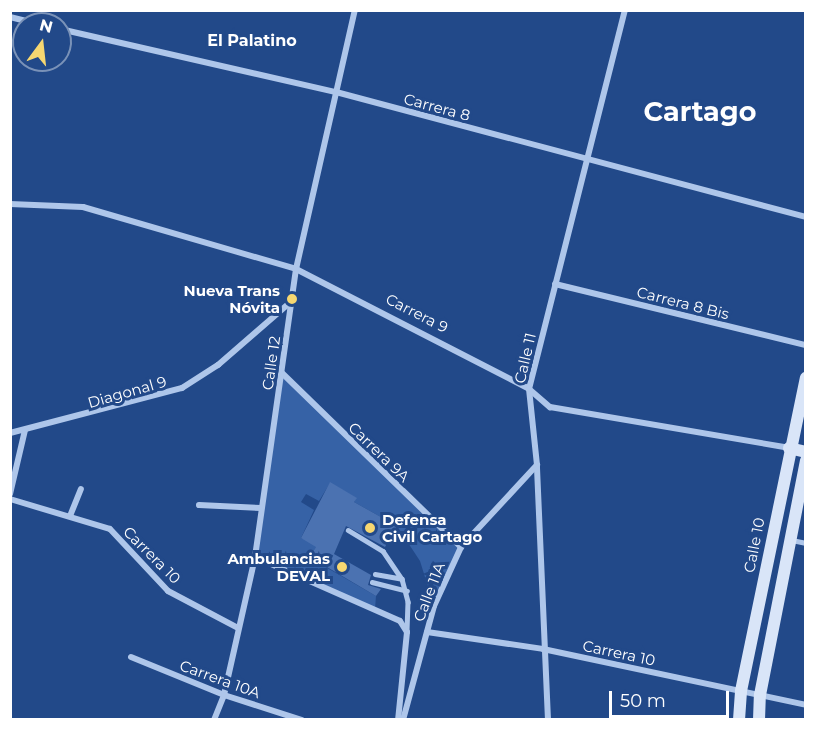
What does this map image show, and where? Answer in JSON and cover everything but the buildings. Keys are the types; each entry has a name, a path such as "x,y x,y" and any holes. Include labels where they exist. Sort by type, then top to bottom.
{"main road":[{"name":"Calle 10","path":"739,720 741,691 789,448 806,378"},
{"name":"Carrera 9","path":"789,448 806,452"},
{"path":"759,720 760,695 806,460"}],"street":[{"name":"Calle 12","path":"214,720 224,695 255,557 296,269 355,10"},
{"name":"Calle 11","path":"548,720 543,649 537,465 529,389 585,160 625,10"},
{"name":"Carrera 8","path":"72,32 336,92 806,217"},
{"name":"Carrera 9","path":"10,204 83,207 296,269 529,389 550,407 789,448"},
{"name":"Carrera 8 Bis","path":"555,284 806,345"},
{"name":"Diagonal 9","path":"10,434 182,388 218,365 292,301"},
{"name":"Carrera 9A","path":"282,373 460,547"},
{"path":"10,494 25,430"},
{"name":"Calle 11A","path":"403,720 434,606 460,547 537,465"},
{"path":"70,516 81,489"},
{"name":"Carrera 10","path":"10,499 110,529 168,591 238,628"},
{"path":"199,505 261,508"},
{"name":"Calle 11A","path":"255,557 400,621 407,632 398,720"},
{"name":"Carrera 10","path":"427,632 543,649 806,705"},
{"name":"Carrera 10A","path":"132,657 224,695 302,720"}],"lane":[{"path":"348,530 383,550 402,579 407,591 407,632"},
{"path":"789,539 806,543"},
{"path":"375,574 402,579"},
{"path":"372,582 407,591"}],"shaded area":[{"path":"282,373 461,547 434,606 420,561 397,526 354,502 356,498 330,483 319,501 306,494 301,502 314,510 301,538 318,544 310,558 376,596 375,609 255,557"}],"place":[{"name":"Nueva Trans Nóvita","path":"292,299"},
{"name":"Defensa Civil Cartago","path":"370,528"},
{"name":"Ambulancias DEVAL","path":"342,567"}],"district":[{"name":"El Palatino","path":"252,41"},
{"name":"Cartago","path":"700,112"}]}
